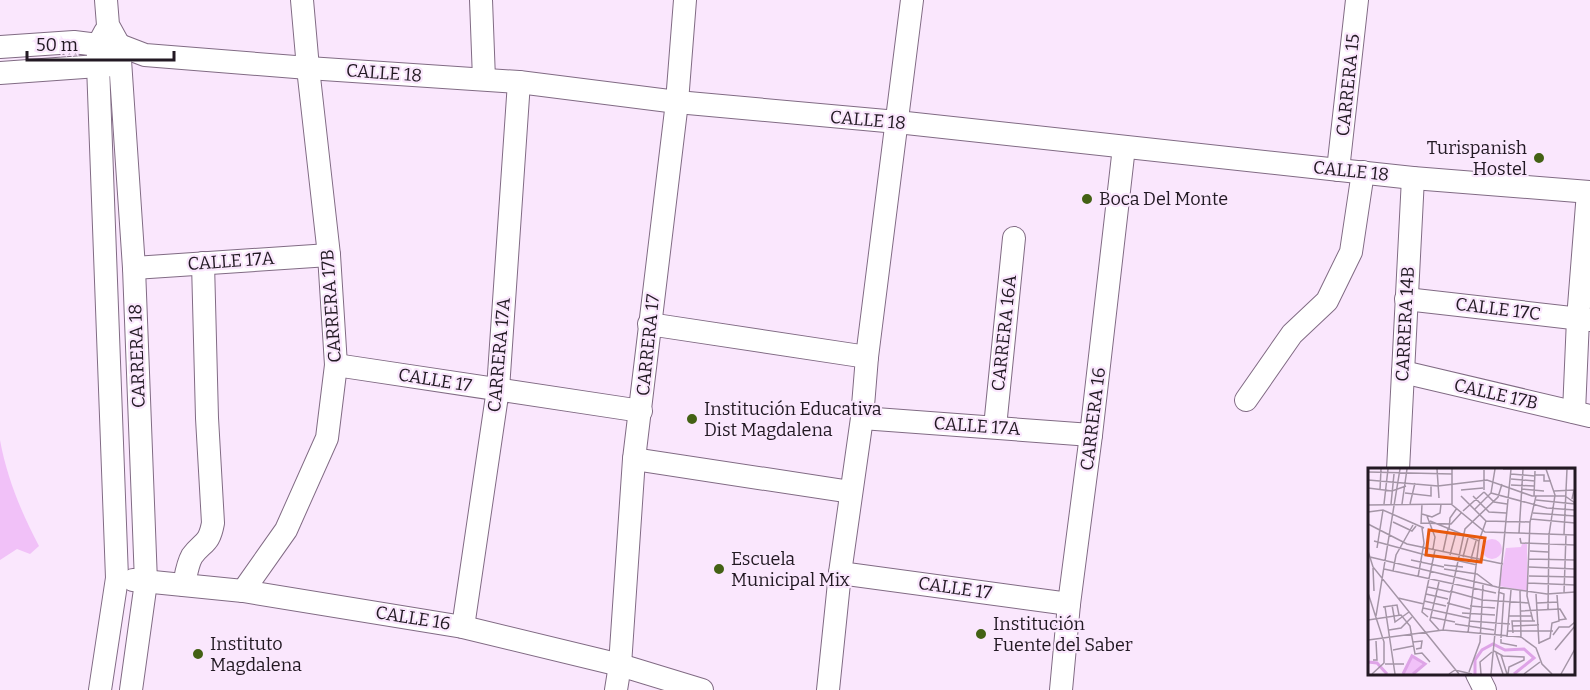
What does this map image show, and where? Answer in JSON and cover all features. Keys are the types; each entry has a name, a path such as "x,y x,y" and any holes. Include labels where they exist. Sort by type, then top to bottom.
{"street":[{"name":"CARRERA 18","path":"105,0 134,268 146,582 131,690"},
{"name":"CARRERA 17B","path":"243,591 286,530 327,438 336,365 329,255 302,0"},
{"path":"481,0 484,79"},
{"name":"CARRERA 17","path":"616,690 620,665 634,459 676,102 685,0"},
{"path":"828,690 840,573 862,418 867,357 912,0"},
{"name":"CARRERA 15","path":"1338,170 1357,0"},
{"name":"CALLE 18","path":"0,47 74,42 145,55 519,82 676,102 897,122 1413,178 1589,192"},
{"name":"CARRERA 18","path":"100,690 117,578 109,49"},
{"name":"CALLE 18","path":"0,73 109,49"},
{"name":"CARRERA 17A","path":"463,627 498,389 519,82"},
{"name":"CARRERA 16","path":"1061,690 1069,604 1092,435 1124,147"},
{"path":"1246,400 1292,334 1327,301 1351,252 1363,172"},
{"name":"CARRERA 14B","path":"1398,468 1413,178"},
{"path":"1582,414 1589,192"},
{"name":"CARRERA 16A","path":"994,427 1014,238"},
{"name":"CALLE 17A","path":"134,268 329,255"},
{"path":"184,585 186,571 192,557 211,535 213,523 207,417 203,263"},
{"name":"CALLE 17C","path":"1406,298 1584,319"},
{"path":"649,324 867,357"},
{"name":"CALLE 17","path":"336,365 641,411"},
{"name":"CALLE 17B","path":"1403,372 1582,414"},
{"name":"CALLE 17A","path":"862,418 1092,435"},
{"path":"634,459 851,492"},
{"name":"CALLE 17","path":"840,573 1069,604"},
{"name":"CALLE 16","path":"117,578 243,591 463,627 620,665 702,690"},
{"path":"1478,675 1485,690"}],"shaded area":[{"path":"0,440 15,494 39,546 30,554 17,549 0,560"}],"place":[{"name":"Turispanish Hostel","path":"1539,158"},
{"name":"Boca Del Monte","path":"1087,199"},
{"name":"Institución Educativa Dist Magdalena","path":"692,419"},
{"name":"Escuela Municipal Mix","path":"719,569"},
{"name":"Institución Fuente del Saber","path":"981,634"},
{"name":"Instituto Magdalena","path":"198,654"}]}
